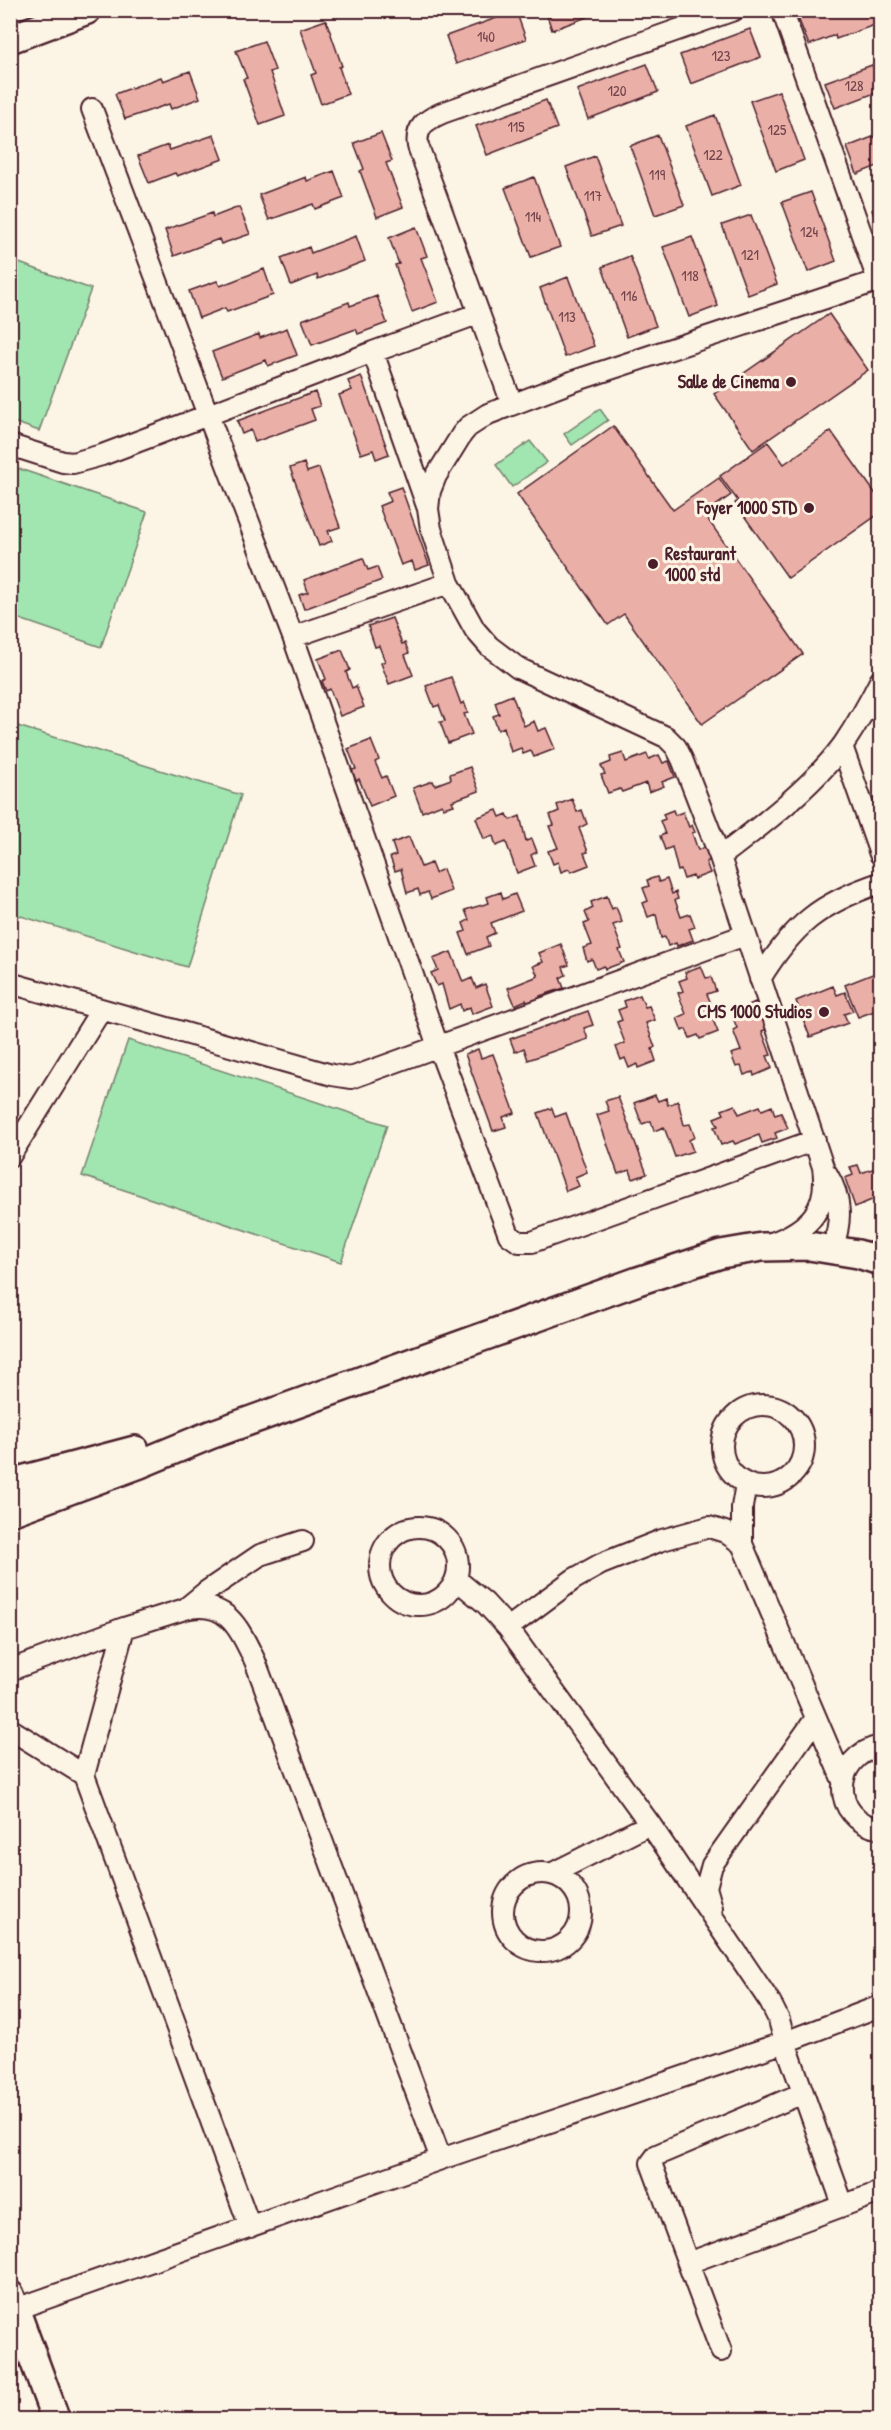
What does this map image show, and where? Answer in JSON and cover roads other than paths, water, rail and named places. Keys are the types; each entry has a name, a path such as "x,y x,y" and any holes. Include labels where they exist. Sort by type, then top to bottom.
{"street":[{"path":"10,39 87,10"},
{"path":"512,404 477,314 418,146 416,139 420,127 442,113 734,10"},
{"path":"428,509 435,476 462,434 488,414 574,381 880,282 782,10"},
{"path":"92,109 293,637 438,1046 511,1238 528,1243 542,1239 815,1140"},
{"path":"10,445 63,462 73,463 102,455 477,314"},
{"path":"373,352 428,509 431,529 449,583 475,630 489,646 518,668 666,737 682,759 720,857 823,1167 824,1198 810,1222 795,1233 762,1247"},
{"path":"293,637 449,583"},
{"path":"720,857 819,772 842,746 880,681"},
{"path":"842,746 880,854"},
{"path":"760,980 787,938 804,922 850,893 880,883"},
{"path":"10,983 345,1078 360,1077 438,1046 746,935"},
{"path":"10,1156 101,1010"},
{"path":"823,1167 833,1185 839,1206 839,1231 832,1249"},
{"path":"10,1512 140,1464 210,1435 638,1281 721,1254 762,1247 809,1246 858,1254 880,1261"},
{"path":"766,1405 780,1408 794,1420 803,1437 804,1450 800,1462 783,1482 758,1487 746,1484 725,1464 722,1450 728,1423 739,1413 752,1406 766,1405"},
{"path":"10,1483 134,1450 210,1435"},
{"path":"746,1484 742,1507 742,1544 843,1781 848,1807 856,1818 880,1829"},
{"path":"507,1628 574,1579 601,1564 663,1540 709,1527 725,1532 742,1544"},
{"path":"185,1609 260,1555 303,1541"},
{"path":"456,1579 484,1603 507,1628 650,1824 770,2002 779,2020 843,2205"},
{"path":"10,1670 124,1628 202,1605 219,1610 230,1619 242,1633 255,1660 441,2159"},
{"path":"124,1628 84,1775 250,2227"},
{"path":"715,1920 706,1887 712,1865 816,1718"},
{"path":"10,1729 84,1775"},
{"path":"843,1781 848,1768 857,1756 869,1748 880,1746"},
{"path":"551,1874 650,1824"},
{"path":"56,2420 13,2302 250,2227 441,2159 785,2042 880,2006"},
{"path":"721,2351 651,2163 657,2155 803,2093"},
{"path":"688,2263 880,2192"}],"place":[{"name":"Salle de Cinema","path":"791,382"},
{"name":"Foyer 1000 STD","path":"809,508"},
{"name":"Restaurant 1000 std","path":"653,564"},
{"name":"CMS 1000 Studios","path":"824,1012"}]}
